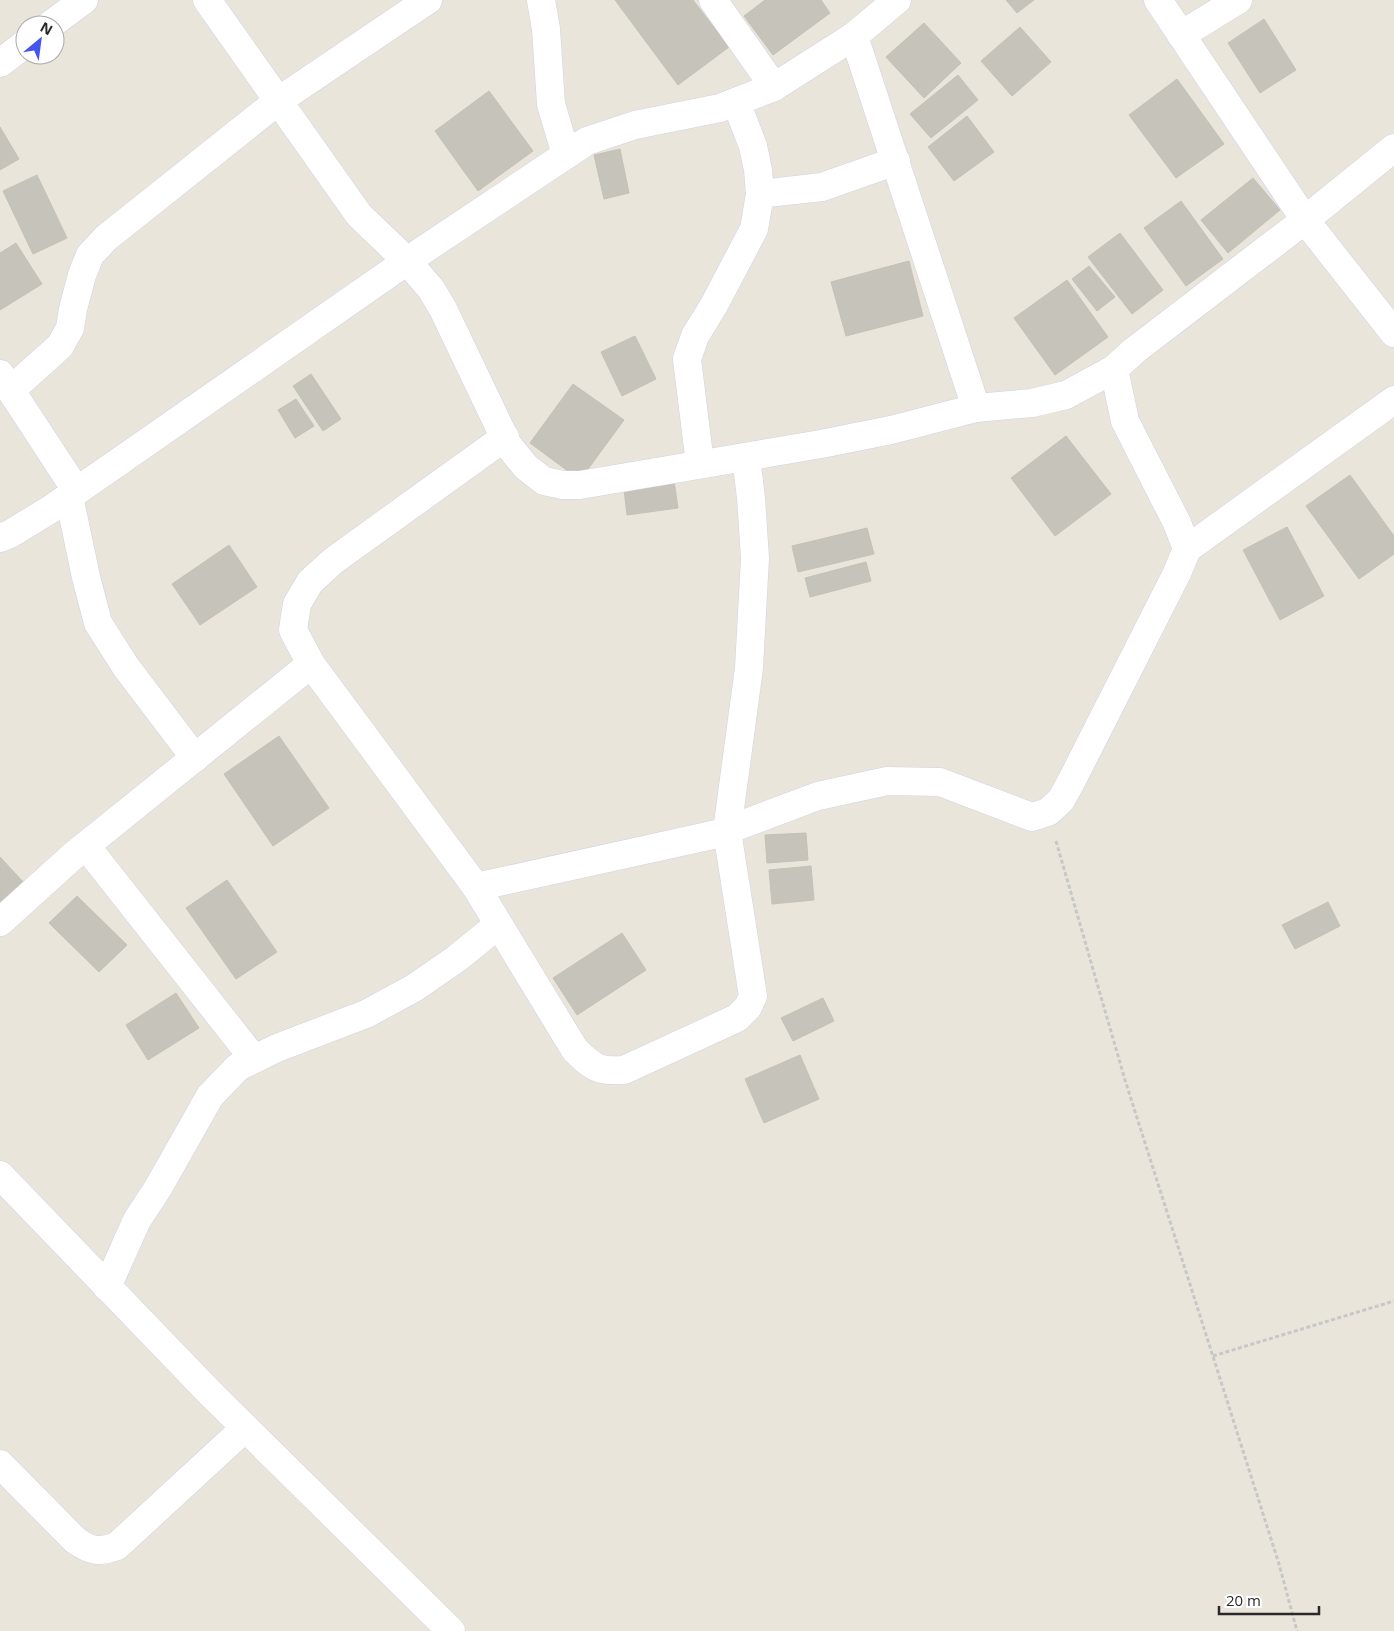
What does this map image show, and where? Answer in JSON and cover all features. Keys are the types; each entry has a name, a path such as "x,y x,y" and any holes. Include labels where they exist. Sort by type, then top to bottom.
{"street":[{"path":"64,15 84,0"},
{"path":"207,0 358,215 407,261 431,289 443,309 508,445 526,467 544,481 564,485 580,485 746,457 891,430 976,408 1032,403 1066,395 1114,369 1135,350 1305,220 1394,148"},
{"path":"195,758 126,666 98,623 86,577 73,493 6,382 60,346 70,328 82,275 90,255 106,238 278,101 428,0"},
{"path":"541,0 546,29 551,104 566,154"},
{"path":"712,0 774,87"},
{"path":"0,538 10,534 50,509 407,261 586,140 635,125 720,108 774,87 854,36 897,0"},
{"path":"1158,0 1305,220 1394,333"},
{"path":"1181,35 1238,0"},
{"path":"854,36 976,408"},
{"path":"0,63 15,52"},
{"path":"700,464 687,359 695,336 714,305 754,229 760,194 753,146 736,102"},
{"path":"760,194 822,187 896,161"},
{"path":"1114,369 1126,421 1177,523 1186,549"},
{"path":"476,887 717,834 818,796 887,781 940,782 1032,817 1048,812 1061,800 1072,780 1177,573 1186,549 1394,400"},
{"path":"504,437 334,561 310,582 297,604 293,630 311,664 476,887 575,1050 590,1064 606,1071 624,1070 737,1018 748,1007 753,996 727,831 749,668 755,558 746,457"},
{"path":"0,922 86,846 311,664"},
{"path":"86,846 254,1059"},
{"path":"108,1287 137,1220 158,1188 210,1096 238,1067 277,1048 366,1014 414,988 456,959 498,925"},
{"path":"0,1175 245,1428 451,1631"},
{"path":"0,1464 75,1540 85,1547 102,1551 117,1546 245,1428"}],"path":[{"path":"1048,812 1125,1080 1279,1564 1297,1631"},
{"path":"1213,1356 1394,1301"}],"building":[{"path":"615,0 693,0 729,47 678,85"},
{"path":"765,0 821,0 830,13 773,55 744,16"},
{"path":"1006,0 1034,0 1017,13"},
{"path":"1264,19 1296,70 1260,93 1228,43"},
{"path":"924,23 961,63 924,98 886,57"},
{"path":"1020,27 1051,62 1012,96 981,61"},
{"path":"958,75 978,100 931,138 910,114"},
{"path":"1177,79 1224,144 1176,178 1129,115"},
{"path":"489,91 533,151 478,191 435,131"},
{"path":"967,116 994,152 954,181 928,147"},
{"path":"0,127 19,159 0,170"},
{"path":"620,149 629,193 604,199 594,155"},
{"path":"37,175 67,238 33,254 3,191"},
{"path":"1253,178 1280,210 1228,253 1201,220"},
{"path":"1181,201 1223,259 1186,286 1144,228"},
{"path":"1120,233 1163,290 1132,314 1088,257"},
{"path":"16,243 42,284 0,310 0,253"},
{"path":"909,261 923,316 846,336 831,282"},
{"path":"1089,266 1115,297 1097,311 1072,279"},
{"path":"1067,280 1108,337 1055,375 1014,318"},
{"path":"635,336 656,379 622,396 601,352"},
{"path":"311,374 341,419 323,431 293,386"},
{"path":"573,384 624,420 580,480 530,443"},
{"path":"296,399 314,426 295,438 278,410"},
{"path":"1066,436 1111,494 1055,536 1011,478"},
{"path":"673,474 678,508 627,515 623,481"},
{"path":"1350,475 1394,536 1394,554 1359,579 1306,506"},
{"path":"1287,527 1324,596 1280,620 1243,550"},
{"path":"867,528 874,554 798,572 792,546"},
{"path":"229,545 257,587 200,625 172,584"},
{"path":"866,562 871,581 810,597 805,578"},
{"path":"279,736 329,808 273,846 224,774"},
{"path":"806,833 808,860 767,863 765,835"},
{"path":"0,857 26,885 0,908"},
{"path":"811,866 814,900 772,904 769,870"},
{"path":"227,880 277,952 236,979 186,908"},
{"path":"77,896 127,945 99,972 49,923"},
{"path":"1328,902 1340,926 1295,949 1282,925"},
{"path":"622,933 646,970 577,1015 553,978"},
{"path":"176,993 199,1028 148,1060 126,1025"},
{"path":"823,998 834,1021 793,1041 781,1018"},
{"path":"800,1055 819,1099 764,1123 745,1079"}]}
